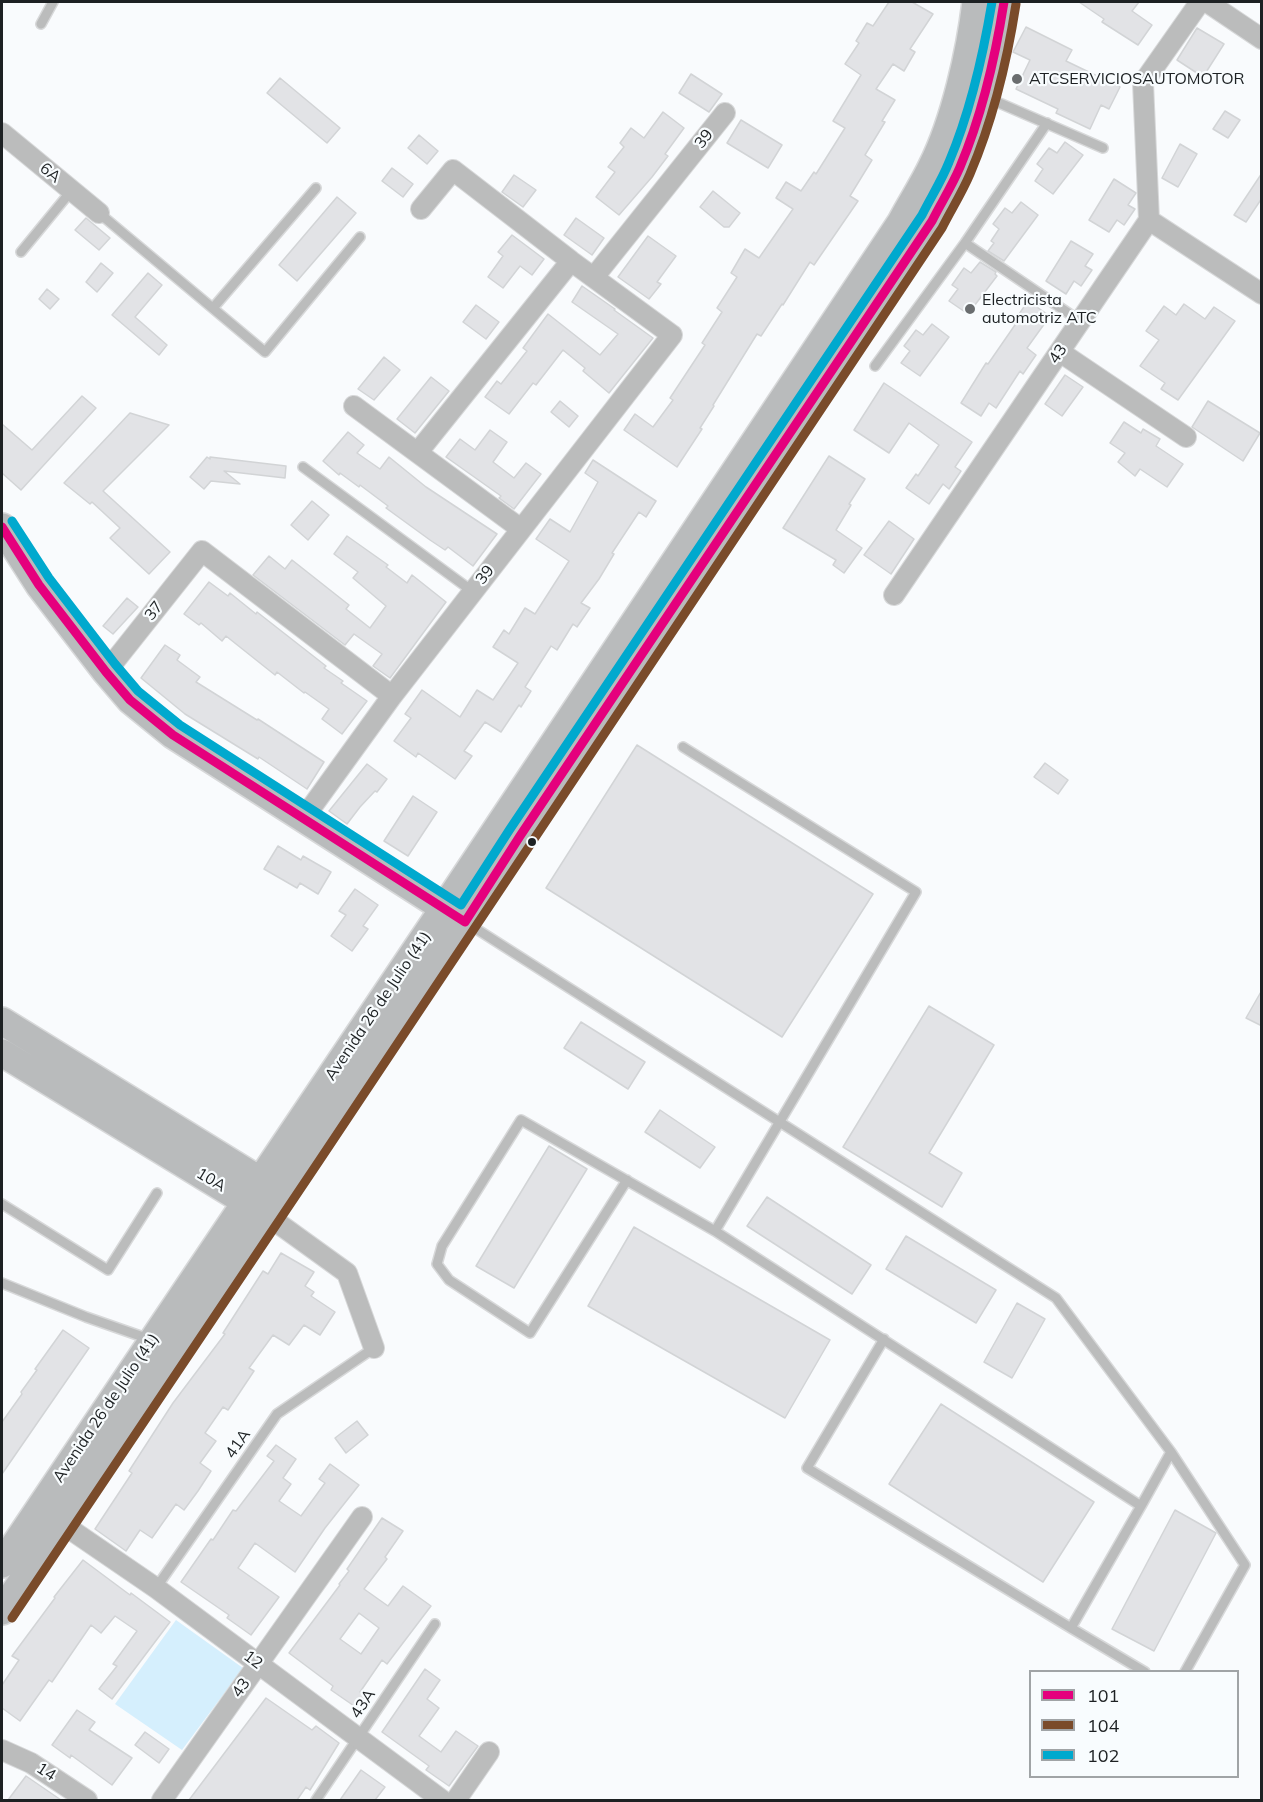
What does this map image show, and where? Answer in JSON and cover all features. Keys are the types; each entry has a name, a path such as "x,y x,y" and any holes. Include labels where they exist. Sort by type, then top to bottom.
{"main road":[{"name":"Avenida 26 de Julio (41)","path":"2,1611 276,1205 454,915 901,222 933,165 952,115 972,33 976,2"},
{"name":"Avenida 26 de Julio (41)","path":"2,1564 252,1191 454,915 520,836 932,221 959,168 985,95 1004,2"},
{"path":"2,527 39,585 130,700 173,735 454,915"},
{"name":"10A","path":"2,1021 252,1191"},
{"name":"10A","path":"2,1053 276,1205"}],"street":[{"path":"1200,2 1143,83 1149,220 1262,294"},
{"path":"1207,2 1262,39"},
{"name":"39","path":"303,819 472,591 672,335 594,277 725,113"},
{"name":"6A","path":"2,133 99,213"},
{"path":"421,209 453,170 594,277"},
{"name":"43","path":"894,595 1149,220"},
{"path":"418,452 572,261"},
{"path":"1060,352 1186,437"},
{"path":"354,406 521,529"},
{"name":"37","path":"106,672 202,551 392,696"},
{"name":"10A","path":"276,1205 347,1273 374,1348"},
{"name":"43","path":"162,1800 362,1517"},
{"name":"12","path":"61,1523 156,1588 442,1800"},
{"name":"14","path":"2,1750 31,1763 87,1800"},
{"path":"456,1800 489,1752"}],"lane":[{"path":"41,24 53,2"},
{"path":"985,95 1103,148"},
{"path":"875,366 965,243 1047,123"},
{"path":"213,308 316,188"},
{"path":"21,252 72,190"},
{"path":"99,213 265,352 360,237"},
{"path":"965,243 1080,321"},
{"path":"303,467 472,591"},
{"path":"683,747 916,892 715,1231"},
{"path":"454,915 1056,1298 1171,1452 1245,1565 1186,1670"},
{"path":"627,1180 530,1333 449,1280 437,1264 442,1246 521,1120 627,1180 715,1231 1140,1506"},
{"path":"2,1204 108,1270 157,1193"},
{"path":"2,1283 151,1340"},
{"path":"884,1339 807,1468 1143,1670"},
{"name":"41A","path":"156,1588 277,1414 374,1348"},
{"path":"1071,1628 1171,1452"},
{"name":"43A","path":"316,1800 435,1624"}],"shaded area":[{"path":"176,1620 243,1668 182,1750 115,1704"}],"building":[{"path":"889,2 912,2 933,14 910,49 915,52 904,71 893,64 876,89 895,100 865,155 872,160 850,196 858,201 814,265 810,262 761,336 757,334 713,405 700,428 702,429 677,467 624,430 635,414 653,427 673,400 670,398 705,345 702,343 722,312 717,308 737,277 731,273 745,249 759,258 793,209 776,198 786,182 801,191 814,172 816,174 845,128 833,121 861,75 845,64 859,43 856,41 867,23 873,26"},
{"path":"1079,2 1139,2 1132,11 1152,25 1138,45 1102,22 1104,19"},
{"path":"1026,27 1072,50 1066,61 1120,87 1109,109 1101,105 1090,129 1056,113 1058,109 1016,89 1030,60 1013,52"},
{"path":"1197,28 1224,44 1203,77 1177,60"},
{"path":"691,74 722,94 709,112 679,93"},
{"path":"280,78 340,128 327,143 267,93"},
{"path":"1225,111 1240,120 1228,138 1213,129"},
{"path":"663,112 684,128 665,154 668,156 619,215 596,197 615,172 608,167 624,147 620,143 631,128 644,138"},
{"path":"741,120 782,145 768,168 727,143"},
{"path":"419,135 438,151 427,164 408,148"},
{"path":"1065,142 1083,155 1053,194 1035,181 1043,169 1037,164 1049,148 1057,153"},
{"path":"1180,144 1197,154 1178,187 1162,178"},
{"path":"392,168 413,184 403,197 382,181"},
{"path":"1262,173 1262,198 1246,222 1234,215"},
{"path":"514,175 536,190 523,207 502,192"},
{"path":"1114,179 1136,193 1128,205 1135,209 1124,225 1117,220 1109,232 1089,220"},
{"path":"713,191 740,213 729,227 724,227 700,207"},
{"path":"337,197 356,213 297,281 279,265"},
{"path":"1021,202 1038,215 1004,261 988,251 999,229 993,224 1005,208 1012,213"},
{"path":"86,218 110,238 99,250 75,230"},
{"path":"576,218 604,238 592,255 564,235"},
{"path":"512,235 544,259 532,275 520,266 503,288 488,277 503,256 498,252"},
{"path":"648,236 676,256 657,282 661,284 649,299 618,277"},
{"path":"1071,241 1093,254 1085,266 1092,270 1081,286 1074,281 1066,294 1046,281"},
{"path":"980,262 996,272 997,276 968,314 949,301 958,289 952,285 964,268 971,273"},
{"path":"101,263 113,273 97,292 86,282"},
{"path":"148,273 162,285 135,317 167,345 159,355 112,315"},
{"path":"582,286 653,338 609,393 583,371 585,368 563,350 536,385 533,383 509,414 485,397 497,381 501,384 527,351 523,348 548,314 600,355 618,334 572,302"},
{"path":"47,289 59,299 50,309 39,299"},
{"path":"1028,301 1050,316 1027,348 1036,355 1023,374 1020,371 996,408 989,403 981,416 961,403 986,363 988,364 1017,322 1015,320"},
{"path":"1184,304 1205,319 1214,307 1235,321 1178,400 1161,389 1165,383 1140,366 1159,340 1146,331 1164,306 1176,315"},
{"path":"476,305 499,322 486,339 463,322"},
{"path":"932,324 949,337 920,376 901,363 910,351 904,346 916,330 923,335"},
{"path":"384,357 400,370 374,400 358,389"},
{"path":"1065,375 1083,387 1062,416 1045,404"},
{"path":"431,377 449,391 415,433 397,419"},
{"path":"884,383 972,442 955,467 961,471 949,489 943,484 929,504 906,488 916,474 918,476 939,445 909,423 889,453 854,430"},
{"path":"82,396 96,408 21,490 2,473 2,424 32,450"},
{"path":"560,401 578,416 569,427 551,412"},
{"path":"1208,401 1260,433 1243,461 1192,427"},
{"path":"130,413 169,425 103,491 170,552 149,574 110,538 120,528 92,502 90,504 64,483"},
{"path":"1124,422 1141,433 1143,429 1160,439 1156,446 1183,464 1167,487 1140,469 1135,476 1118,462 1125,453 1110,443"},
{"path":"490,430 507,442 493,462 514,478 526,463 541,474 514,509 499,498 501,496 446,457 460,439 475,450"},
{"path":"348,432 364,445 357,453 380,469 389,457 426,487 497,534 473,566 448,547 445,550 430,540 386,508 388,506 360,485 359,487 340,473 339,475 323,461"},
{"path":"829,456 865,479 836,530 862,548 844,573 833,565 836,560 783,528"},
{"path":"207,457 286,466 285,478 224,471 240,484 211,481 204,489 190,477"},
{"path":"593,460 656,501 646,517 639,512 612,553 614,554 599,579 581,603 590,608 577,627 573,624 557,650 551,646 525,687 531,691 521,707 519,705 501,732 485,722 464,751 472,756 455,779 418,753 416,757 394,741 411,718 405,714 422,690 460,717 477,690 493,700 518,663 493,647 504,630 509,634 525,608 535,614 569,561 536,539 550,519 570,532 598,482 585,473"},
{"path":"312,501 329,515 308,540 291,525"},
{"path":"889,521 914,539 891,574 864,555"},
{"path":"347,536 388,565 386,567 407,583 412,575 446,602 390,678 373,666 382,654 354,634 345,645 253,575 269,556 285,569 292,560 349,605 346,609 370,628 386,606 353,578 358,572 334,554"},
{"path":"209,582 228,596 230,593 256,614 257,612 326,666 324,668 343,681 341,683 367,701 342,734 322,719 329,709 277,672 275,675 226,636 222,641 201,623 199,625 184,614"},
{"path":"127,598 138,607 113,634 103,626"},
{"path":"165,645 180,655 177,660 200,677 196,682 324,762 307,789 259,757 258,759 185,714 141,678"},
{"path":"637,745 873,894 782,1037 546,888"},
{"path":"1045,763 1068,780 1058,794 1034,777"},
{"path":"367,764 387,779 347,824 329,811"},
{"path":"413,796 437,812 408,856 384,841"},
{"path":"278,846 301,860 303,856 331,872 318,894 300,883 297,888 264,869"},
{"path":"355,889 378,905 363,926 368,929 352,951 331,936 346,915 339,911"},
{"path":"1262,990 1262,1026 1246,1018"},
{"path":"929,1006 994,1045 929,1153 962,1173 942,1207 843,1147"},
{"path":"581,1022 645,1062 628,1089 564,1048"},
{"path":"660,1110 715,1147 700,1168 645,1132"},
{"path":"549,1146 587,1169 514,1288 476,1266"},
{"path":"767,1197 871,1265 852,1294 747,1226"},
{"path":"634,1227 830,1340 785,1418 588,1306"},
{"path":"906,1236 996,1290 976,1323 886,1269"},
{"path":"281,1253 314,1272 305,1286 314,1292 311,1296 335,1312 320,1335 304,1325 289,1345 273,1335 249,1368 254,1371 228,1410 223,1407 205,1433 216,1441 200,1463 211,1471 198,1491 184,1510 176,1504 152,1538 140,1530 126,1551 95,1529 132,1473 129,1471 173,1403 225,1334 223,1333 263,1271 268,1274"},
{"path":"1017,1303 1045,1319 1012,1378 984,1362"},
{"path":"63,1330 89,1348 2,1474 2,1422"},
{"path":"941,1404 1094,1502 1043,1582 889,1484"},
{"path":"357,1421 368,1435 346,1453 335,1438"},
{"path":"276,1445 296,1459 283,1478 291,1484 279,1501 301,1516 325,1483 319,1479 330,1464 359,1485 325,1528 295,1572 255,1543 238,1568 279,1597 251,1635 227,1618 229,1615 181,1582 233,1510 236,1511 274,1461 267,1456"},
{"path":"1175,1510 1216,1533 1154,1651 1112,1629"},
{"path":"382,1518 403,1531 385,1557 387,1559 364,1589 388,1606 403,1586 431,1606 387,1664 382,1660 360,1692 365,1696 357,1708 331,1690 333,1686 289,1653 340,1585 349,1571 347,1569","holes":["359,1613 379,1628 361,1654 340,1639"]},
{"path":"83,1560 170,1622 112,1699 99,1689 117,1666 113,1664 137,1631 115,1616 101,1633 91,1625 52,1682 49,1680 20,1721 2,1708 2,1685 19,1660 12,1656"},
{"path":"425,1669 440,1680 427,1699 439,1708 419,1736 441,1752 456,1731 478,1746 449,1786 426,1770 429,1766 382,1732"},
{"path":"266,1698 312,1730 316,1726 339,1743 310,1790 306,1787 297,1800 189,1800"},
{"path":"77,1710 95,1722 89,1730 132,1758 112,1785 71,1755 70,1758 52,1745"},
{"path":"145,1732 169,1749 159,1763 135,1745"},
{"path":"361,1770 385,1787 375,1800 340,1800"},
{"path":"26,1776 61,1800 8,1800"}],"transit line":[{"name":"102","path":"12,521 49,578 138,691 180,725 461,905 922,215 946,169 964,123 980,63 992,2"},
{"name":"101","path":"465,922 520,836 932,221 957,174 975,127 992,66 1004,2"},
{"name":"104","path":"12,1618 942,228 967,181 986,133 1004,69 1016,4"},
{"name":"101","path":"2,527 39,585 130,700 173,735 465,922"}],"place":[{"name":"ATCSERVICIOSAUTOMOTOR","path":"1017,79"},
{"name":"Electricista automotriz ATC","path":"970,309"}]}
